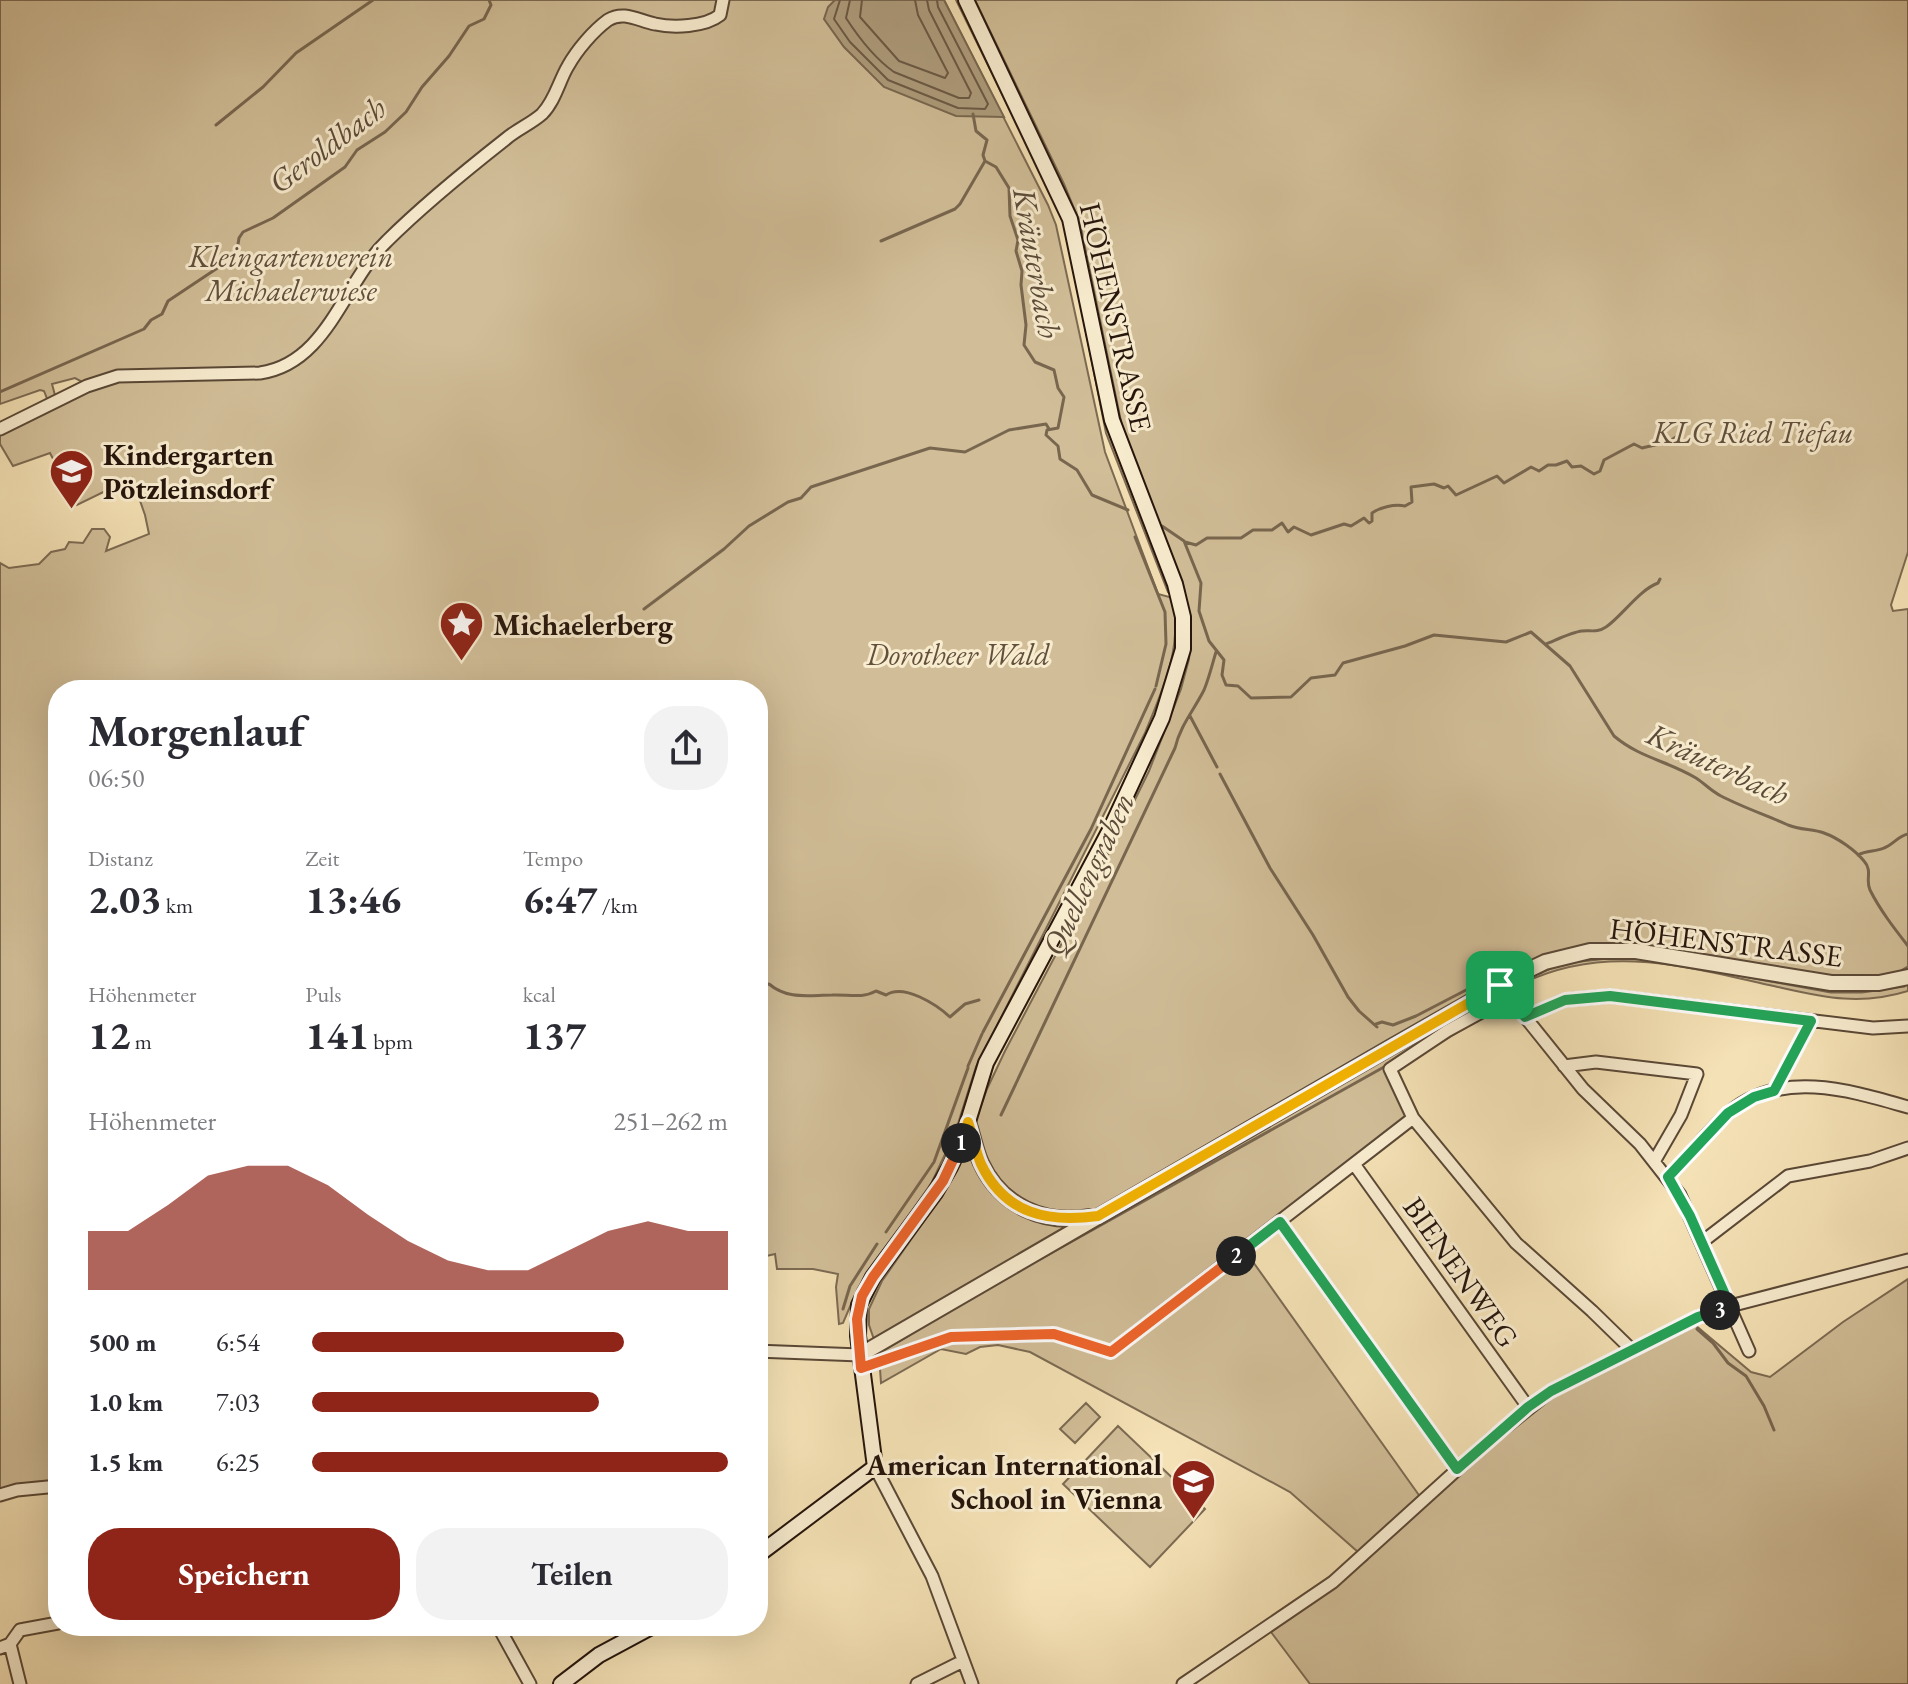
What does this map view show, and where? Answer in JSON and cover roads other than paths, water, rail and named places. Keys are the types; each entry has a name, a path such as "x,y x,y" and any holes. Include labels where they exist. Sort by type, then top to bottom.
{"main road":[{"name":"HÖHENSTRASSE","path":"966,0 1070,219 1112,420 1175,584 1183,617 1183,649 1176,679 1150,746 1110,830 994,1045 979,1081 968,1122 977,1154 997,1189 1014,1203 1050,1218 1070,1220 1098,1216 1391,1047 1504,991 1545,962 1574,954 1606,950 1649,952 1831,983 1879,983 1908,977"},
{"path":"768,1547 875,1467 857,1319 862,1296 943,1181 968,1122"},
{"path":"861,1362 1098,1216"},
{"path":"561,1684 599,1655 634,1636"}],"street":[{"path":"0,429 87,386 118,376 260,373 278,370 291,363 331,322 378,249 424,205 509,136 541,115 580,48 603,25 616,16 657,25 705,22 720,15 723,0"},
{"path":"1632,1350 1520,1248 1413,1118 1390,1069 1504,991 1583,1089 1655,1160 1668,1177 1702,1242 1749,1351"},
{"path":"1525,1017 1565,1000 1610,996 1873,1028 1908,1026"},
{"path":"1774,1091 1811,1021"},
{"path":"1564,1066 1596,1062 1697,1074 1681,1115 1655,1160"},
{"path":"1668,1177 1728,1113 1754,1097 1774,1091 1803,1086 1845,1089 1908,1107"},
{"path":"768,1352 861,1362 951,1337 1054,1334 1111,1352 1413,1118"},
{"path":"1702,1242 1788,1176 1870,1161 1908,1148"},
{"name":"BIENENWEG","path":"1354,1164 1528,1407"},
{"path":"1280,1222 1457,1469"},
{"path":"1183,1684 1333,1582 1457,1469 1551,1391 1698,1317 1908,1260"},
{"path":"875,1467 932,1576 972,1684"},
{"path":"0,1495 48,1487"},
{"path":"20,1684 5,1646 20,1630 48,1625"},
{"path":"504,1636 530,1684"},
{"path":"917,1684 963,1661"}],"water":[{"path":"835,0 944,0 1004,117 956,116 884,87 844,47 824,19 828,7"}],"waterway":[{"path":"216,125 263,87 296,53 373,0"},
{"name":"Geroldbach","path":"0,392 144,329 151,320 162,314 168,301 228,261 237,251 243,232 273,218 345,167 357,150 385,132 406,112 469,26 484,19 491,5 489,0"},
{"name":"Kräuterbach","path":"973,114 976,131 987,140 983,155 985,161 996,167 1009,188 1010,216 1018,240 1016,251 1022,271 1026,325 1024,345 1035,362 1054,370 1058,388 1064,397 1058,428 1047,430 1046,435 1058,446 1060,459 1077,470 1092,495 1128,510"},
{"path":"881,241 955,209 985,161"},
{"path":"1185,542 1196,545 1207,538 1241,538 1253,530 1272,530 1282,523 1288,532 1294,527 1311,535 1344,524 1351,526 1364,518 1369,523 1372,513 1376,511 1412,502 1411,487 1448,486 1456,495 1497,476 1504,483 1531,467 1539,471 1548,465 1567,461 1572,467 1581,466 1594,474 1600,471 1604,460 1634,444 1642,448 1674,438 1686,423"},
{"path":"644,609 724,549 749,526 788,502 801,498 811,487 930,448 965,452 1009,430 1046,424 1049,429"},
{"name":"Kräuterbach","path":"1162,526 1184,541 1201,583 1199,611 1209,641 1224,660 1222,675 1226,685 1238,686 1251,698 1291,697 1311,678 1335,675 1343,663 1434,635 1506,642 1531,632 1570,666 1614,736 1624,743 1686,772 1729,800 1793,827 1824,833 1851,849 1867,865 1870,890 1908,946"},
{"path":"1135,537 1165,612 1166,644 1156,686"},
{"path":"1546,644 1569,634 1603,629 1660,579"},
{"name":"Quellengraben","path":"1001,1115 1180,732 1204,690 1216,652"},
{"path":"983,1032 1091,829 1155,689"},
{"path":"1190,716 1217,767"},
{"path":"1220,774 1270,868 1348,997 1377,1027"},
{"path":"1858,855 1884,848 1908,834"},
{"path":"1580,961 1608,958"},
{"path":"1376,1024 1393,1025 1416,1016 1520,962"},
{"path":"1540,973 1553,967"},
{"path":"1901,971 1908,967"},
{"path":"1722,972 1831,992 1862,992 1904,986"},
{"path":"768,984 799,996 902,992 929,1002 950,1017 965,1004 979,1000"},
{"path":"1478,1008 1498,995"},
{"path":"968,1066 982,1034"},
{"path":"1040,1259 1384,1067"},
{"path":"886,1232 934,1162 968,1068"},
{"path":"843,1309 850,1286 877,1244"},
{"path":"1697,1329 1728,1363 1746,1376 1774,1430"},
{"path":"885,1349 909,1335"}],"place":[{"name":"Kindergarten Pötzleinsdorf","path":"72,510"},
{"name":"Michaelerberg","path":"462,663"},
{"name":"American International School in Vienna","path":"1193,1520"}],"park label":[{"name":"Kleingartenverein Michaelerwiese","path":"291,273"},
{"name":"KLG Ried Tiefau","path":"1753,432"},
{"name":"Dorotheer Wald","path":"958,654"}]}
